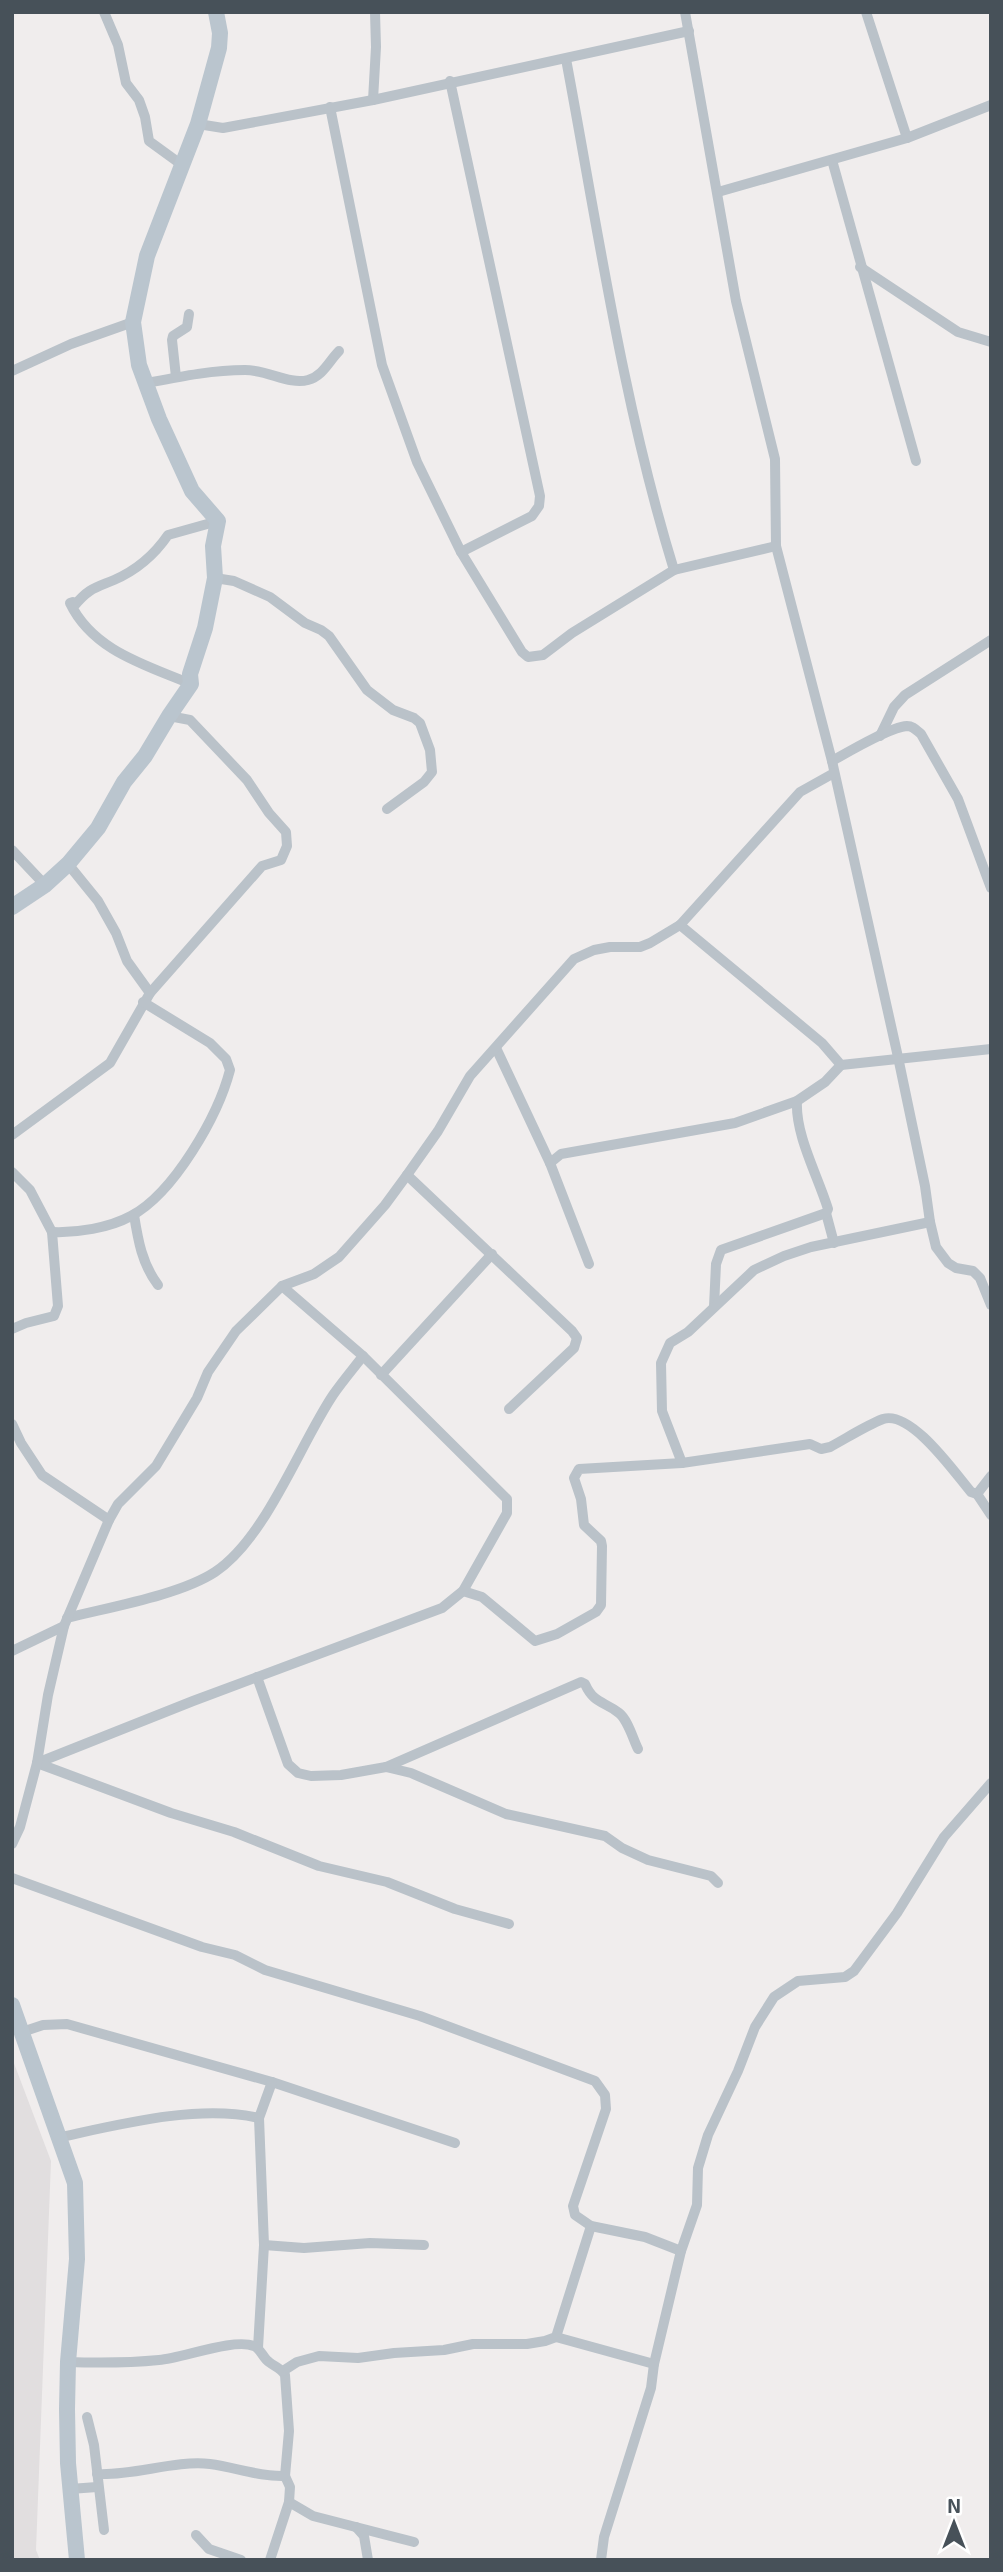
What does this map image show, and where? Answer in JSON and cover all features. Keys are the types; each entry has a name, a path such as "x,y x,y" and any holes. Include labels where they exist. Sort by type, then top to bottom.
{"main road":[{"path":"12,907 45,885 68,864 98,828 124,782 145,756 191,684 190,674 205,628 215,578 213,546 218,522 192,491 159,419 139,365 133,322 147,256 198,124 219,48 220,33 216,12"},
{"path":"12,2005 61,2137 75,2183 77,2259 68,2362 70,2489 77,2560"}],"street":[{"path":"104,12 118,46 125,83 139,100 145,117 149,141 182,165"},
{"path":"685,12 736,301 775,459 776,546 833,767 898,1057 930,1222 936,1247 948,1263 956,1268 973,1271 980,1278 991,1305"},
{"path":"866,12 908,138"},
{"path":"373,100 376,13"},
{"path":"198,124 223,128 373,100 689,30"},
{"path":"566,59 635,426 655,508 674,570"},
{"path":"450,81 540,496 539,506 532,516 461,552"},
{"path":"718,192 908,138 991,105"},
{"path":"330,107 382,365 417,462 461,552 522,652 528,657 543,655 572,633 674,570 776,546"},
{"path":"832,160 916,461"},
{"path":"860,267 958,332 991,342"},
{"path":"176,377 172,340 173,336 187,327 189,314"},
{"path":"12,371 71,344 133,322"},
{"path":"147,383 244,370 267,372 290,382 300,382 321,374 339,351"},
{"path":"191,684 120,655 94,637 70,603 73,602 74,606 83,595 100,584 115,580 154,555 168,535 218,522"},
{"path":"215,578 234,581 270,597 305,623 321,630 337,646 368,690 393,710 420,723 433,761 432,772 424,782 387,809"},
{"path":"880,736 894,707 905,695 991,639"},
{"path":"12,1135 110,1063 147,997 262,866 281,860 287,846 286,832 225,755 190,720 169,716"},
{"path":"12,1844 20,1827 37,1763 48,1695 66,1622 118,1504 156,1466 197,1398 221,1350 236,1331 282,1286 314,1275 339,1257 385,1205 407,1175 438,1131 470,1076 575,959 594,950 610,947 640,947 680,925 800,792 880,736 905,726 913,727 921,734 958,799 991,888"},
{"path":"12,850 45,885"},
{"path":"52,1232 68,1233 88,1229 134,1215 173,1178 192,1151 209,1120 230,1070 226,1059 210,1043 147,997 127,961 108,917 68,864"},
{"path":"680,925 822,1043 841,1065"},
{"path":"496,1048 550,1163 589,1264"},
{"path":"550,1163 561,1154 735,1123 797,1101 825,1082 841,1065 991,1049"},
{"path":"797,1101 796,1116 820,1182 834,1242"},
{"path":"12,1172 30,1189 52,1232 57,1313 47,1319 12,1329"},
{"path":"407,1175 577,1338 574,1348 509,1409"},
{"path":"714,1307 716,1264 721,1250 826,1213"},
{"path":"134,1215 144,1259 149,1273 158,1285"},
{"path":"682,1463 662,1411 662,1363 670,1343 688,1332 754,1270 784,1256 834,1242 930,1222"},
{"path":"381,1375 492,1254"},
{"path":"37,1763 442,1608 463,1591 507,1513 507,1499 363,1356 282,1286"},
{"path":"12,1651 66,1622 168,1592 214,1573 238,1554 275,1497 333,1395 363,1356"},
{"path":"463,1591 482,1597 534,1641 557,1634 596,1612 601,1600 602,1546 601,1541 584,1525 581,1499 574,1478 579,1469 682,1463 810,1444 821,1450 885,1418 899,1419 916,1429 971,1492 977,1494 991,1515"},
{"path":"12,1424 41,1475 109,1520"},
{"path":"977,1494 991,1476"},
{"path":"257,1677 288,1764 298,1773 310,1776 341,1775 386,1767 581,1682 599,1703 622,1715 638,1749"},
{"path":"37,1763 234,1832 319,1866 387,1882 455,1909 509,1924"},
{"path":"386,1767 411,1773 506,1814 605,1836 622,1848 648,1860 711,1877 718,1884"},
{"path":"601,2560 604,2538 651,2388 654,2364 681,2251 697,2205 698,2168 708,2135 755,2027 775,1997 798,1981 845,1977 854,1971 898,1913 944,1837 991,1783"},
{"path":"12,1878 202,1947 235,1955 265,1970 420,2016 595,2081 605,2095 606,2109 573,2206 575,2215 591,2226 645,2237 681,2251"},
{"path":"22,2032 43,2025 66,2024 272,2082 455,2143"},
{"path":"258,2348 264,2245 260,2118 272,2082"},
{"path":"61,2137 166,2118 230,2113 260,2118"},
{"path":"556,2337 591,2226"},
{"path":"264,2245 304,2248 370,2243 425,2245"},
{"path":"283,2371 297,2362 319,2356 358,2358 443,2350 474,2344 536,2343 556,2337 654,2364"},
{"path":"68,2362 108,2364 184,2357 219,2347 253,2345 270,2363 283,2371 289,2431 285,2476 290,2487 289,2502 270,2560"},
{"path":"87,2417 94,2445 104,2530"},
{"path":"97,2474 117,2475 208,2464 253,2474 285,2476"},
{"path":"70,2489 97,2487"},
{"path":"289,2502 313,2516 414,2542"},
{"path":"356,2527 364,2536 368,2560"},
{"path":"196,2535 209,2549 241,2560"}],"shaded area":[{"path":"12,2058 51,2161 36,2550 40,2560 12,2560"}]}
